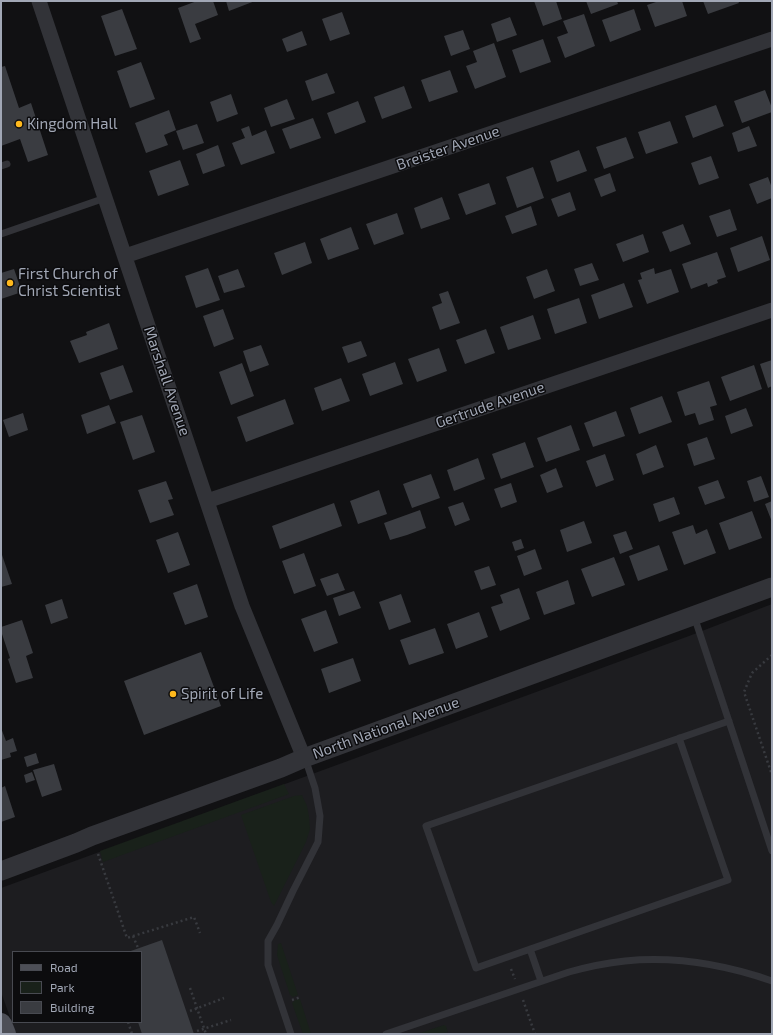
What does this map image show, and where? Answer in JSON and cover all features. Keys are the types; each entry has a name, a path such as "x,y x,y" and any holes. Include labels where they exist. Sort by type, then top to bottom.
{"main road":[{"path":"1,1024 5,1034"}],"street":[{"name":"Marshall Avenue","path":"42,2 105,198 242,606 304,758"},
{"name":"Breister Avenue","path":"125,256 772,39"},
{"name":"Gertrude Avenue","path":"207,501 772,310"},
{"name":"North National Avenue","path":"1,871 92,836 772,587"}],"lane":[{"path":"1,234 105,198"},
{"path":"694,616 772,851"},
{"path":"679,738 728,880 476,968 426,826 679,738 728,721"},
{"path":"291,1034 268,965 268,941 318,842 320,816 314,788 304,758"},
{"path":"530,949 541,981"},
{"path":"386,1034 568,972 597,965 626,961 685,961 714,965 743,972 772,982"}],"path":[{"path":"772,655 752,673 744,692 772,776"},
{"path":"92,836 127,938 194,917 200,933"},
{"path":"133,936 138,948"},
{"path":"190,988 206,1034"},
{"path":"190,1011 224,998"},
{"path":"197,1031 231,1020"},
{"path":"128,1023 132,1034"}],"shaded area":[{"path":"772,604 772,1034 16,1034 12,1023 142,1023 142,951 12,951 12,1023 1,992 1,888 689,636"}],"green space":[{"path":"284,784 289,794 103,862 100,851"},
{"path":"302,795 307,806 310,829 306,842 274,906 271,902 241,815 294,796"},
{"path":"281,943 298,995 293,997 290,995 277,955 278,944"},
{"path":"300,999 311,1034 303,1034 292,1003 295,1000"},
{"path":"444,1025 446,1026 448,1032 441,1034 417,1034"}],"building":[{"path":"197,1 213,1 218,15 195,24 201,39 190,43 178,8"},
{"path":"226,1 255,1 229,11"},
{"path":"534,1 556,1 562,19 543,26"},
{"path":"586,1 617,1 618,4 591,14"},
{"path":"659,1 682,1 687,16 655,27 647,5"},
{"path":"703,1 738,1 739,3 708,14"},
{"path":"122,9 137,49 115,56 101,16"},
{"path":"634,9 641,30 610,42 602,20"},
{"path":"342,12 350,34 330,41 322,19"},
{"path":"584,14 595,46 565,58 557,37 568,33 563,21"},
{"path":"510,17 517,35 497,42 491,24"},
{"path":"463,30 470,49 451,56 444,36"},
{"path":"302,31 307,45 287,52 282,39"},
{"path":"543,39 551,62 520,73 512,50"},
{"path":"494,43 506,77 475,89 466,66 477,62 473,51"},
{"path":"141,62 155,99 130,108 117,71"},
{"name":"Kingdom Hall","path":"5,66 19,108 31,103 48,155 28,162 20,139 1,146 1,67"},
{"path":"450,70 458,92 429,102 421,80"},
{"path":"327,73 335,93 312,101 305,81"},
{"path":"404,86 412,108 382,119 374,97"},
{"path":"765,90 772,108 772,112 742,123 734,101"},
{"path":"231,94 238,114 217,122 210,102"},
{"path":"287,99 295,119 271,127 264,108"},
{"path":"358,101 366,122 335,134 327,113"},
{"path":"716,105 724,126 693,138 685,116"},
{"path":"169,110 176,130 164,135 168,145 146,153 135,123"},
{"path":"313,118 321,138 290,149 282,129"},
{"path":"670,121 678,143 646,154 638,132"},
{"path":"197,124 204,143 183,150 176,131"},
{"path":"249,126 252,136 266,130 275,153 241,165 232,143 245,138 241,129"},
{"path":"749,126 757,146 738,152 732,133"},
{"path":"626,137 634,158 604,169 596,147"},
{"path":"218,145 225,166 203,174 196,154"},
{"path":"579,150 587,171 557,182 550,161"},
{"path":"711,156 719,178 699,185 691,163"},
{"path":"180,160 189,185 158,196 149,171"},
{"path":"533,167 544,198 517,208 506,177"},
{"path":"610,173 616,191 601,197 594,179"},
{"path":"768,177 772,188 772,198 757,204 749,184"},
{"path":"489,183 496,204 466,215 458,194"},
{"path":"570,192 576,210 558,217 551,199"},
{"path":"442,197 450,219 421,229 414,208"},
{"path":"531,206 537,225 512,234 505,216"},
{"path":"730,209 737,230 717,237 709,216"},
{"path":"397,213 404,234 374,245 366,224"},
{"path":"683,224 691,244 670,252 662,232"},
{"path":"351,227 359,249 328,260 320,239"},
{"path":"643,234 649,252 623,262 616,244"},
{"path":"762,236 770,260 738,272 730,248"},
{"path":"305,242 312,263 282,275 274,253"},
{"path":"717,252 726,277 717,280 718,283 708,287 707,283 691,289 682,264"},
{"path":"592,263 599,280 580,286 574,269"},
{"path":"208,268 220,300 196,308 185,276"},
{"path":"654,268 655,274 671,269 679,292 647,304 638,280 642,279 640,273"},
{"name":"First Church of Christ Scientist","path":"14,269 22,292 1,299 1,273"},
{"path":"238,269 245,287 224,293 218,276"},
{"path":"547,269 555,291 534,299 526,277"},
{"path":"624,283 633,307 599,319 591,295"},
{"path":"448,291 460,323 440,330 432,307 442,303 439,294"},
{"path":"579,298 587,323 555,334 547,309"},
{"path":"223,309 234,339 214,347 203,316"},
{"path":"533,315 541,339 508,350 500,327"},
{"path":"109,323 118,349 79,363 70,341 87,335 86,332"},
{"path":"486,329 495,353 465,364 456,340"},
{"path":"361,341 367,356 348,363 342,347"},
{"path":"261,345 269,365 250,372 243,351"},
{"path":"439,348 447,371 417,382 408,359"},
{"path":"772,360 772,386 768,388 760,364"},
{"path":"395,362 403,384 370,396 362,374"},
{"path":"242,363 254,396 231,405 219,372"},
{"path":"123,365 133,392 110,400 100,373"},
{"path":"754,365 762,389 730,401 721,377"},
{"path":"341,378 350,401 322,411 314,388"},
{"path":"709,381 717,405 710,407 714,420 699,425 695,413 685,416 677,392"},
{"path":"662,396 672,422 639,434 630,408"},
{"path":"285,399 294,424 246,442 237,417"},
{"path":"109,405 116,423 87,434 81,415"},
{"path":"746,408 753,426 731,434 725,416"},
{"path":"616,411 625,436 593,447 584,423"},
{"path":"23,413 28,430 9,437 3,420"},
{"path":"142,415 155,452 133,460 120,422"},
{"path":"571,425 580,450 546,462 537,438"},
{"path":"707,437 715,459 694,466 687,444"},
{"path":"525,442 534,467 501,479 492,454"},
{"path":"656,445 664,467 643,475 636,454"},
{"path":"605,454 614,480 596,487 586,461"},
{"path":"478,458 485,479 454,491 447,470"},
{"path":"556,468 563,487 547,493 540,475"},
{"path":"431,474 440,498 412,508 403,484"},
{"path":"761,476 769,497 754,502 747,481"},
{"path":"718,480 725,498 705,505 698,487"},
{"path":"166,481 173,499 168,500 174,515 150,523 138,490"},
{"path":"511,483 517,502 501,508 494,489"},
{"path":"379,490 387,514 358,524 350,501"},
{"path":"674,497 680,514 659,522 653,504"},
{"path":"772,501 772,522 765,504"},
{"path":"463,502 470,520 455,526 448,507"},
{"path":"334,503 342,526 280,549 272,526"},
{"path":"420,510 426,528 390,540 384,523"},
{"path":"752,511 762,538 729,550 719,523"},
{"path":"584,521 592,543 567,552 560,530"},
{"path":"693,525 696,534 707,529 716,553 684,565 672,532"},
{"path":"626,531 633,549 620,554 613,535"},
{"path":"178,532 190,565 168,573 156,540"},
{"path":"521,539 524,548 515,551 512,542"},
{"path":"659,545 668,570 638,581 629,556"},
{"path":"535,549 542,569 524,576 517,556"},
{"path":"1,552 12,584 1,587"},
{"path":"304,553 316,586 294,594 282,561"},
{"path":"614,557 625,585 592,597 581,569"},
{"path":"489,566 496,585 481,590 474,571"},
{"path":"338,573 345,590 327,596 320,579"},
{"path":"568,580 575,604 544,615 536,592"},
{"path":"197,584 208,617 185,625 173,593"},
{"path":"519,588 530,619 500,631 491,607 503,603 500,595"},
{"path":"354,591 361,608 339,616 333,598"},
{"path":"401,594 411,622 389,630 379,602"},
{"path":"62,599 68,618 51,624 45,605"},
{"path":"326,610 338,643 314,652 301,619"},
{"path":"479,612 488,637 456,649 447,624"},
{"path":"22,620 33,653 26,656 33,678 16,683 8,659 10,658 1,627"},
{"path":"435,628 444,653 409,665 400,640"},
{"name":"Spirit of Life","path":"201,652 221,706 144,735 124,681"},
{"path":"353,658 361,681 329,693 321,669"},
{"path":"1,728 6,741 13,738 17,751 10,753 11,757 1,760"},
{"path":"36,753 39,763 27,767 24,757"},
{"path":"54,764 62,790 42,797 33,770"},
{"path":"32,772 35,780 26,783 24,775"},
{"path":"5,786 15,817 1,822 1,788"},
{"path":"162,940 194,1034 142,1034 138,1023 142,1023 142,951 131,951"}],"place":[{"name":"Kingdom Hall","path":"19,124"},
{"name":"First Church of Christ Scientist","path":"10,283"},
{"name":"Spirit of Life","path":"173,694"}]}
